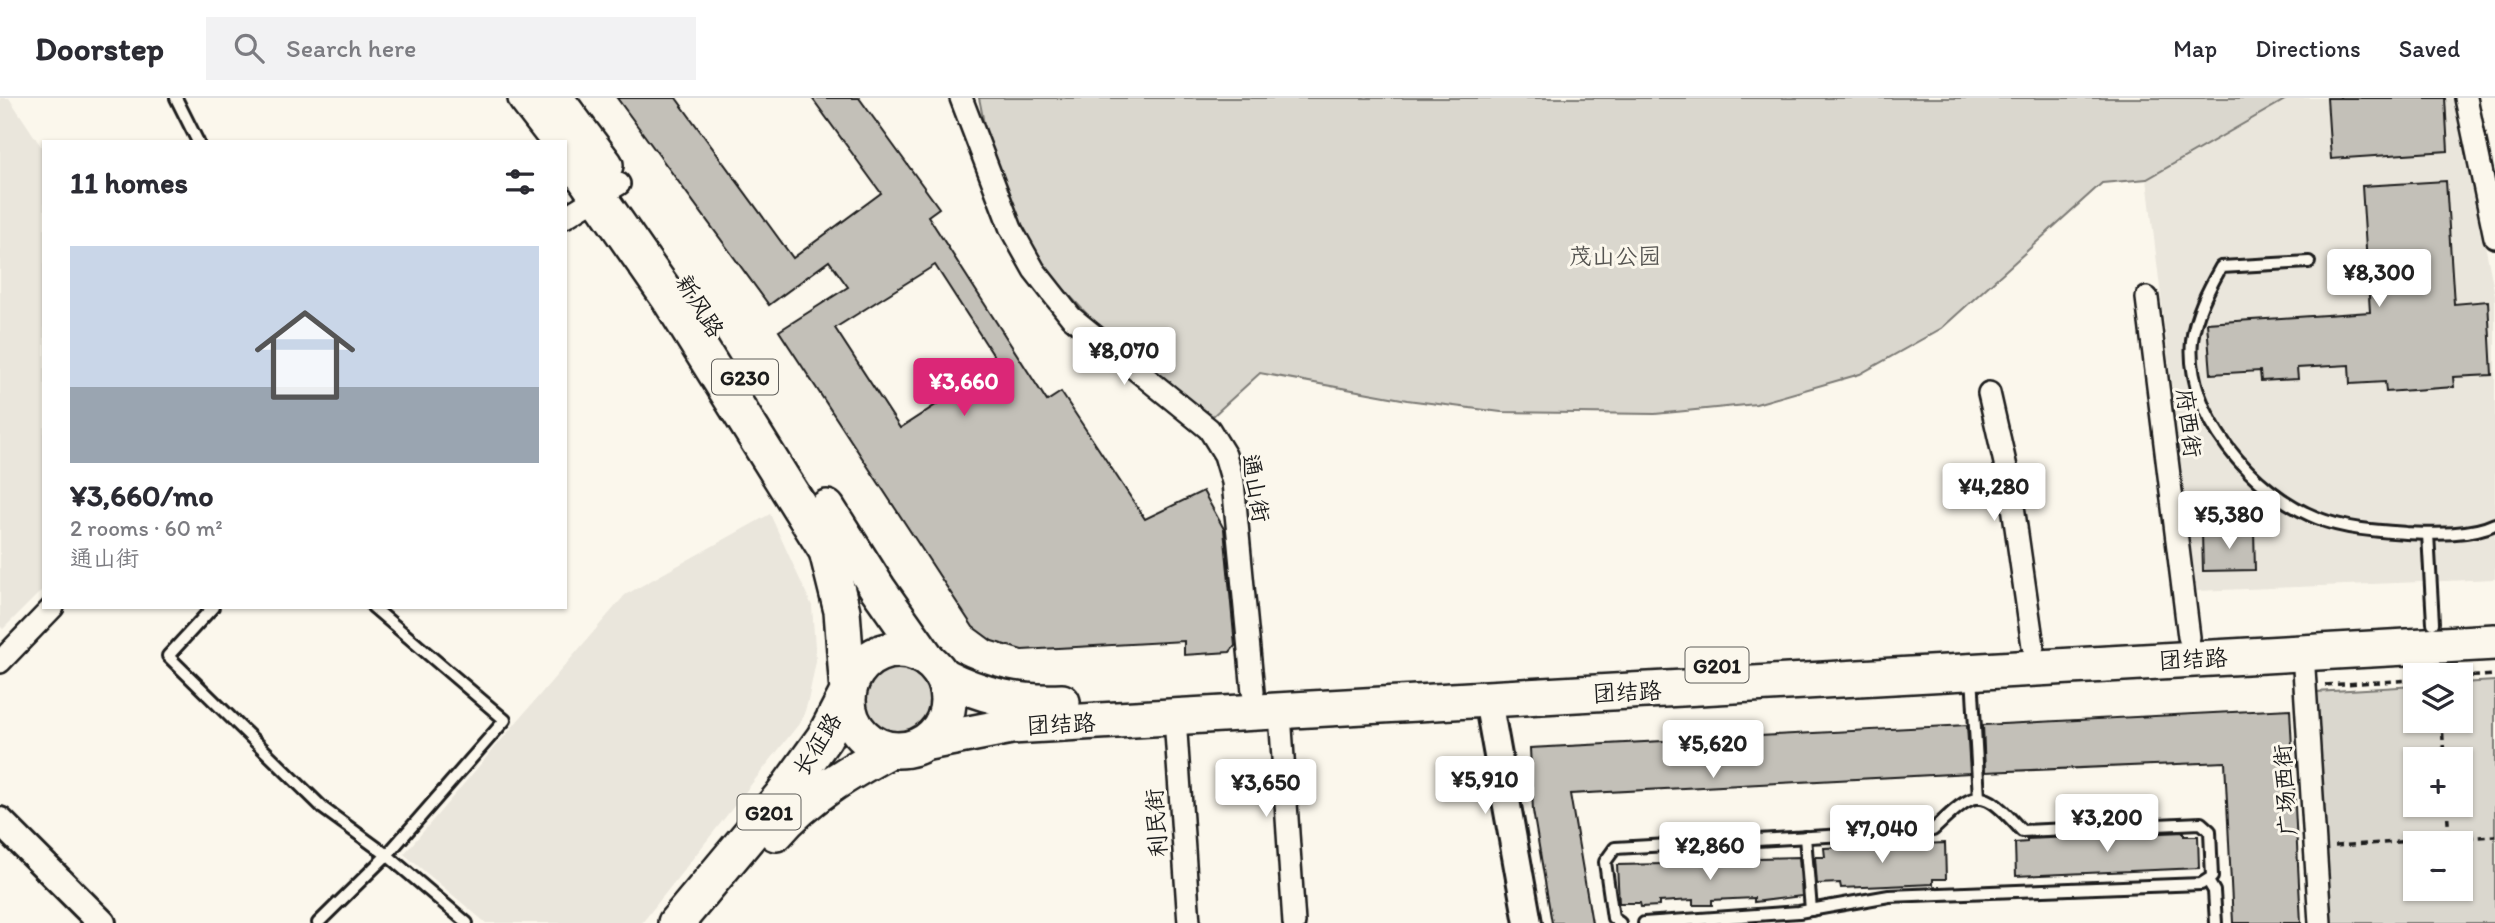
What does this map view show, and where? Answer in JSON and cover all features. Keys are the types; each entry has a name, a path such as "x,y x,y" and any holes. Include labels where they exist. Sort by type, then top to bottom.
{"highway":[{"path":"526,98 558,140"},
{"name":"新风路","path":"555,98 669,298 827,551 842,611 848,692"},
{"name":"新风路","path":"567,151 609,190 688,286 878,589 936,668"},
{"name":"团结路","path":"936,668 982,694 1036,704 2495,619"},
{"name":"团结路","path":"928,742 1012,726 1972,672 2304,670 2495,642"},
{"path":"897,650 919,654 936,668 949,698 948,708 944,721 928,742 903,751 890,750 877,746 857,729 850,718 848,692 857,671 874,656 897,650"},
{"name":"长征路","path":"676,923 800,773 848,692"},
{"name":"长征路","path":"703,923 787,821 834,783 890,750"}],"street":[{"name":"通山街","path":"961,98 1011,229 1051,294 1071,317 1209,429 1225,455 1233,482 1252,692"},
{"path":"2466,98 2495,237"},
{"path":"567,216 609,190"},
{"name":"府西街","path":"2147,298 2189,637"},
{"path":"1989,393 2010,485 2033,646"},
{"path":"0,662 51,609"},
{"name":"广场西街","path":"2304,670 2320,923"},
{"path":"1488,700 1528,923"},
{"path":"1280,712 1294,923"},
{"name":"利民街","path":"1175,718 1189,923"},
{"path":"0,821 102,923"}],"lane":[{"path":"176,98 197,140"},
{"path":"2309,262 2221,267 2205,300 2192,343 2195,373 2206,410 2239,462 2269,491 2301,512 2338,525 2428,534 2484,529 2495,524"},
{"path":"2428,534 2433,623"},
{"path":"211,609 168,656 324,809 387,855 467,923"},
{"path":"318,923 387,855 505,720 375,609"},
{"path":"1972,672 1979,798"},
{"path":"1620,923 1613,918 1605,862 1615,848 1933,830 1957,805 1979,798 2000,806 2022,831 2204,824 2210,831 2211,877 2201,884 1889,896 1811,910 1644,923"},
{"path":"1805,837 1811,910"},
{"path":"2208,881 2214,891 2216,923"}],"path":[{"path":"2304,670 2403,679"},
{"path":"2473,676 2495,675"},
{"path":"2473,837 2495,836"},
{"path":"2315,847 2403,842"}],"shaded area":[{"path":"0,98 9,98 42,148 42,590 3,629 0,626"},
{"path":"2288,98 2456,98 2495,295 2495,579 2196,591 2147,179"},
{"path":"770,514 812,606 816,661 808,701 802,720 642,923 486,923 404,854 625,595"}],"green space":[{"name":"茂山公园","path":"979,98 2288,98 2147,179 2102,183 1942,328 1860,374 1756,404 1655,414 1501,412 1407,400 1260,373 1213,416 1117,342 1060,284 1035,252 1014,218 998,182"},
{"path":"900,667 925,677 935,702 925,727 900,737 875,727 865,702 875,677"},
{"path":"2495,681 2495,923 2331,923 2316,692 2403,687 2403,733 2473,733 2473,682"}],"building":[{"path":"617,98 676,98 793,258 881,193 812,98 859,98 939,208 928,216 1047,401 1061,392 1145,519 1203,491 1224,529 1235,646 1230,652 1184,655 1184,641 1022,650 992,641 973,627 779,331 848,287 829,261 769,305","holes":["935,265 999,364 900,428 835,328"]},
{"path":"2327,98 2445,98 2448,151 2331,159"},
{"path":"2446,181 2454,304 2488,301 2492,375 2453,377 2454,387 2386,392 2385,382 2350,384 2349,365 2297,368 2298,379 2261,381 2260,371 2211,374 2207,323 2370,312 2362,186"},
{"path":"2254,530 2255,570 2203,571 2202,532"},
{"path":"2290,709 2301,923 2233,923 2225,762 1985,772 1983,725"},
{"path":"1967,725 1970,773 1570,794 1592,923 1552,923 1533,811 1530,748"},
{"path":"2184,832 2184,836 2198,836 2199,868 2016,876 2015,843 2027,842 2027,839"},
{"path":"1945,843 1946,879 1933,879 1933,884 1841,888 1840,883 1817,884 1815,857 1825,857 1824,848"},
{"path":"1799,857 1802,896 1754,902 1754,898 1712,900 1712,905 1693,905 1693,900 1659,902 1659,906 1641,907 1640,903 1619,903 1617,865 1758,862 1758,858"}]}
